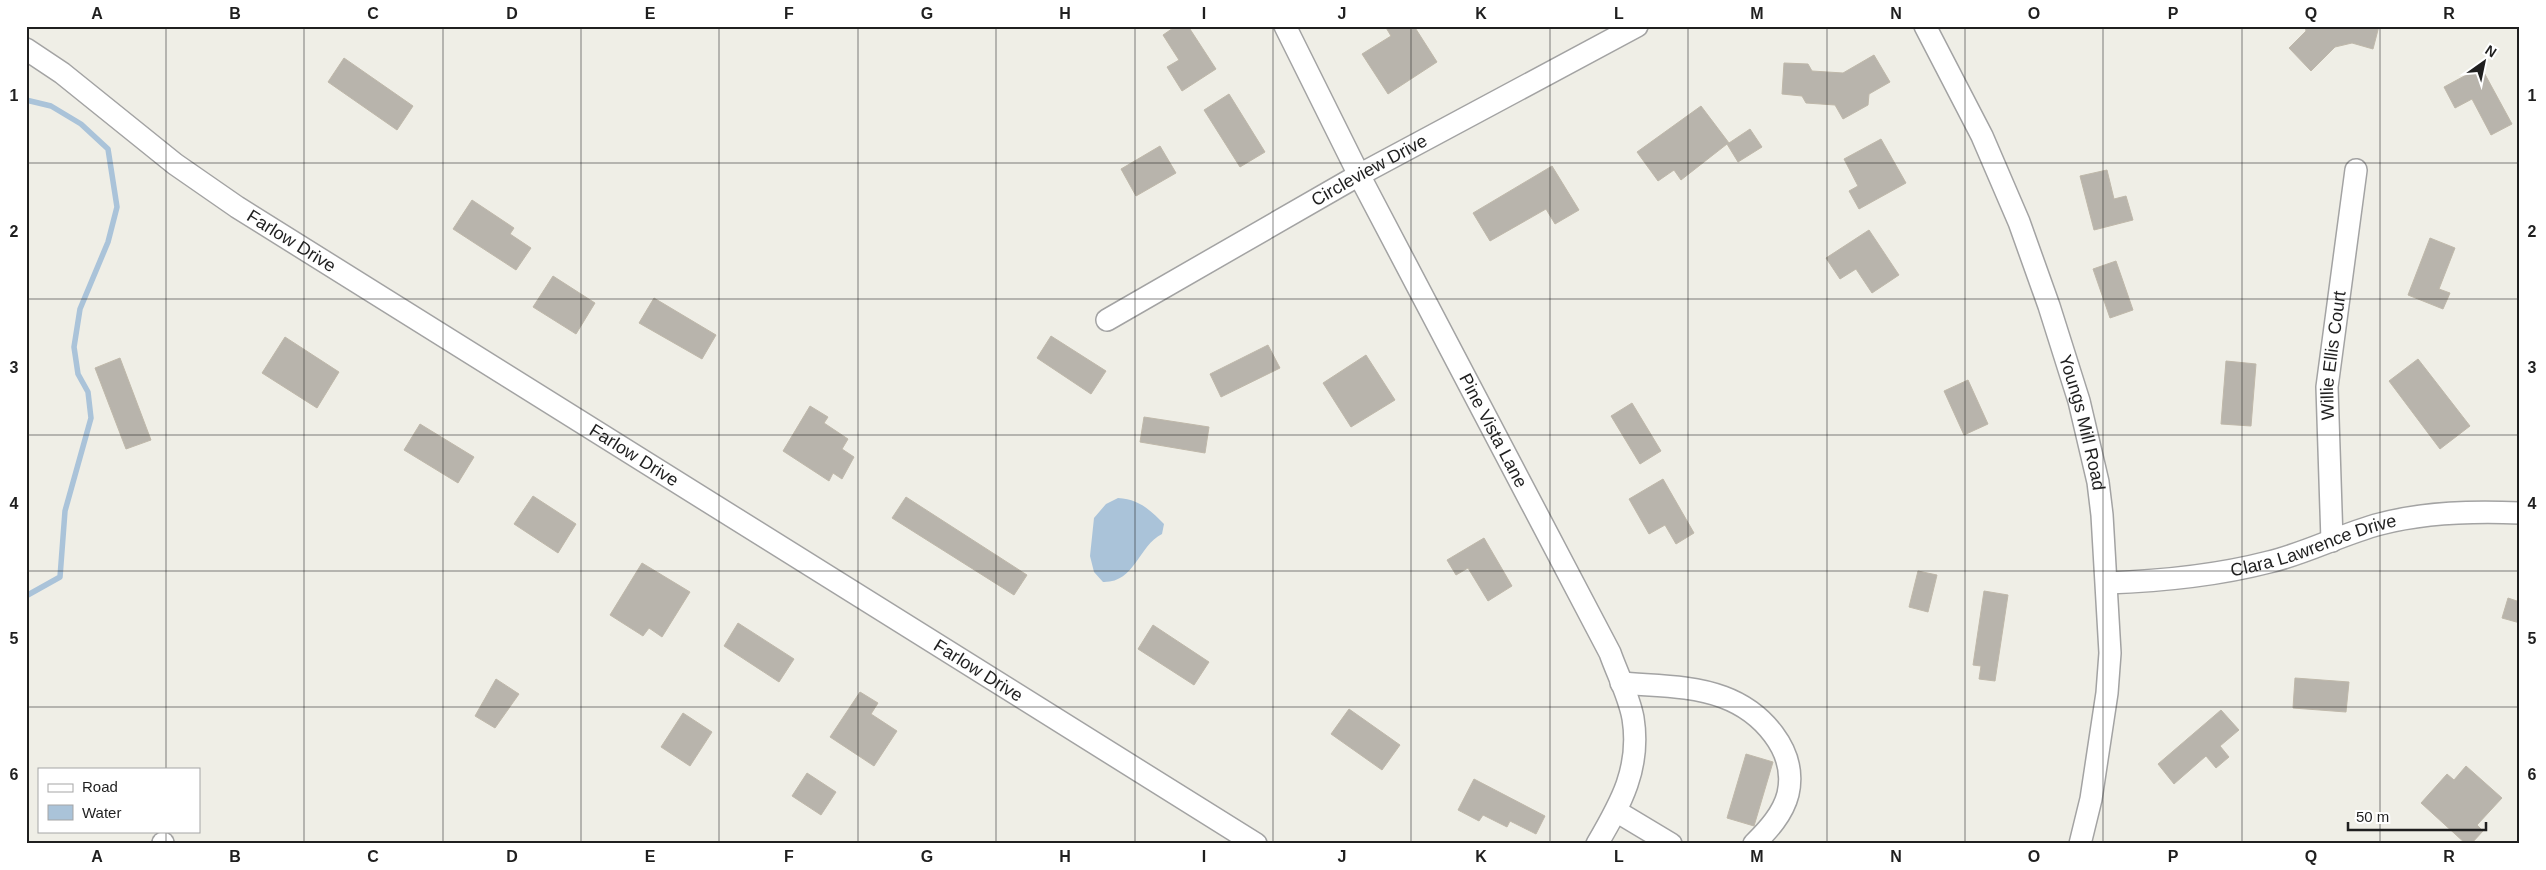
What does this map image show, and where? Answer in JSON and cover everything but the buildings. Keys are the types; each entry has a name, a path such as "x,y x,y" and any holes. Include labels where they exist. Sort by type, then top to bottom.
{"street":[{"name":"Pine Vista Lane","path":"1284,26 1359,175 1610,653 1633,717 1634,756 1622,801 1597,844"},
{"name":"Circleview Drive","path":"1107,320 1359,175 1637,26"},
{"name":"Youngs Mill Road","path":"1925,26 1982,136 2019,222 2049,306 2079,401 2098,482 2107,583 2110,653 2107,693 2091,799 2080,844"},
{"name":"Farlow Drive","path":"26,49 62,73 175,164 237,207 1256,844"},
{"name":"Willie Ellis Court","path":"2332,540 2327,387 2356,170"},
{"name":"Clara Lawrence Drive","path":"2107,583 2216,574 2271,562 2380,524 2429,514 2520,513"},
{"path":"1621,683 1682,688 1723,696 1749,710 1769,729 1783,748 1789,772 1788,794 1769,829 1754,844"},
{"path":"1616,811 1671,844"}],"water":[{"path":"1118,498 1138,503 1164,524 1162,534 1147,547 1122,577 1114,581 1103,582 1094,572 1090,556 1094,518 1106,504"}],"waterway":[{"path":"26,100 51,106 81,124 108,149 117,207 108,242 80,309 74,347 78,374 88,392 91,418 65,511 60,577 26,596"}]}
